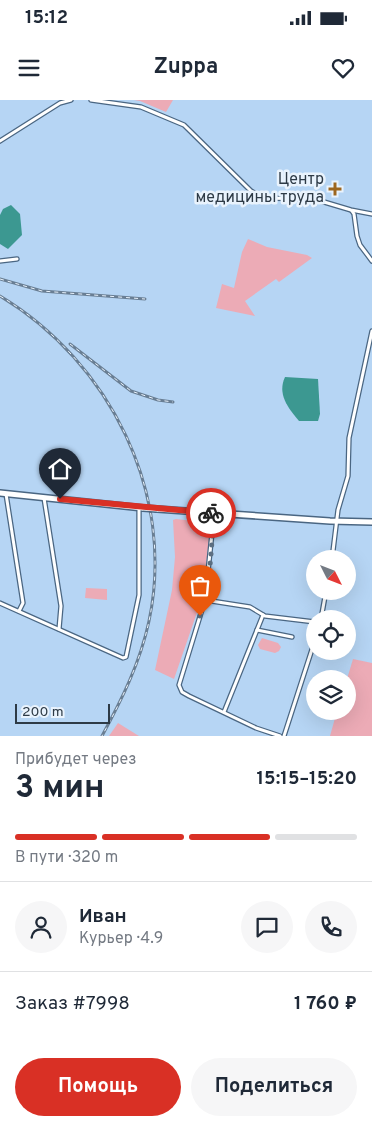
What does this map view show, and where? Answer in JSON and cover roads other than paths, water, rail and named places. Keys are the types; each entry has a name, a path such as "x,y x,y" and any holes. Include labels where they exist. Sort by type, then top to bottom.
{"street":[{"path":"0,141 60,103 71,100"},
{"path":"91,100 141,107 184,125 251,191 260,197 314,200 372,214"},
{"path":"351,210 354,214 360,244 372,261"},
{"path":"0,261 18,259"},
{"path":"333,550 337,521 348,476 349,438 372,331"},
{"path":"18,611 23,604 3,493 214,514 372,522"},
{"path":"44,498 61,606 59,629"},
{"path":"0,603 123,658 126,657 139,595 141,508"},
{"path":"214,514 205,600 179,685 182,692 256,728 282,736 308,660"},
{"path":"205,600 250,607 264,615 306,621"},
{"path":"224,712 264,615"},
{"path":"257,630 292,637"}],"railway":[{"path":"0,279 42,291 145,299"},
{"path":"0,296 39,324 73,357 103,394 126,436 143,480 153,526 155,573 149,621 141,651 130,680 102,736"},
{"path":"70,344 131,391 158,400 173,402"}],"place":[{"name":"Центр медицины труда","path":"335,189"}]}
